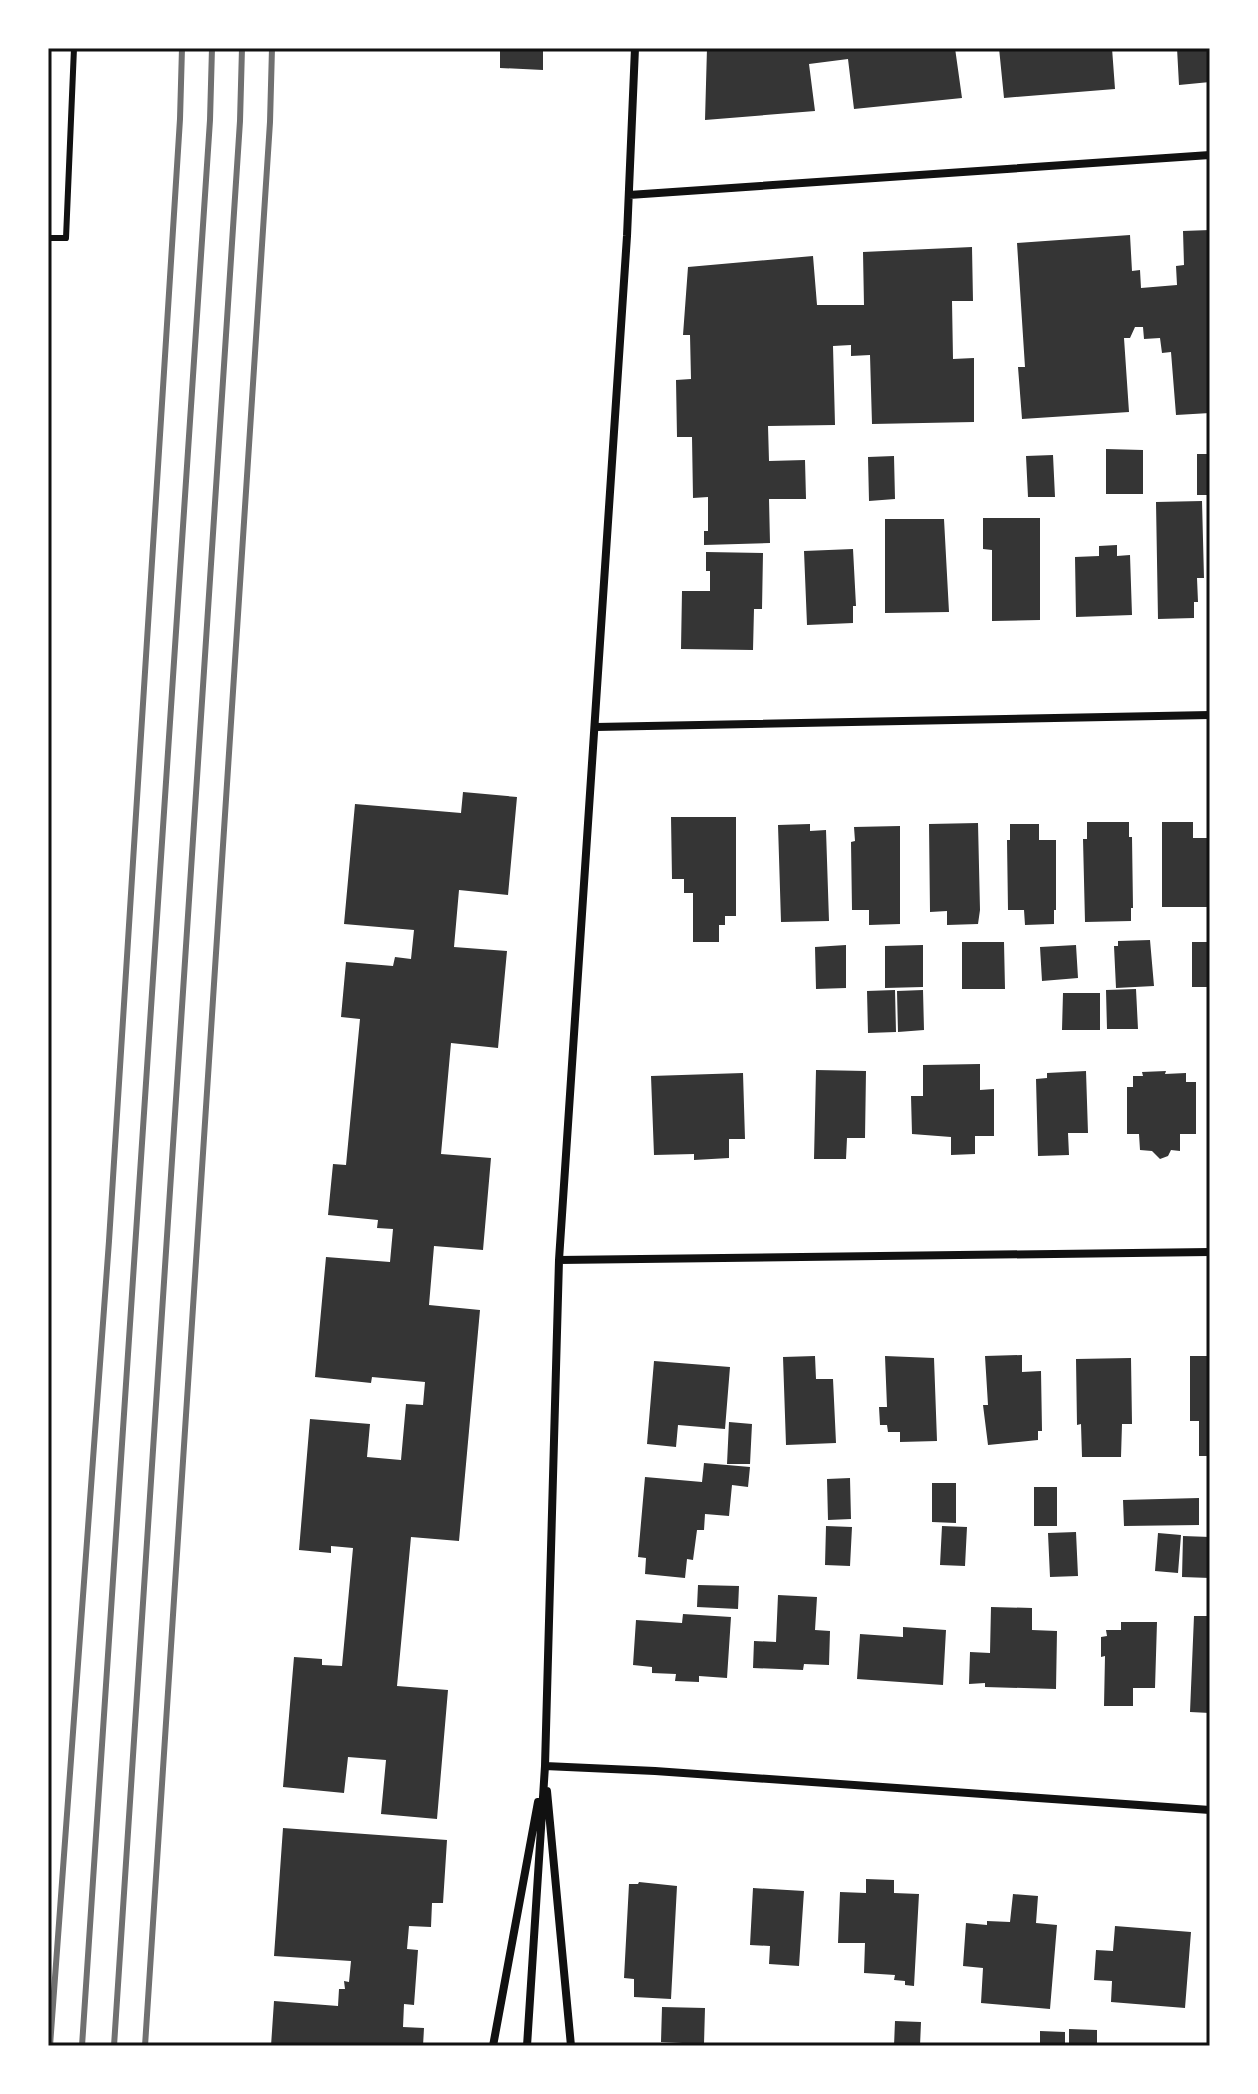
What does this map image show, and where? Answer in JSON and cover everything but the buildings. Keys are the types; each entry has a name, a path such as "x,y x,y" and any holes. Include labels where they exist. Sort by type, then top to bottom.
{"street":[{"path":"527,2046 545,1766 559,1260 596,727 629,195 635,48"},
{"path":"629,195 1210,155"},
{"path":"596,727 1210,715"},
{"path":"559,1260 1210,1252"},
{"path":"545,1766 1210,1810"},
{"path":"493,2046 545,1766"},
{"path":"545,1766 571,2046"}],"lane":[{"path":"48,238 66,238 74,48"}],"railway":[{"path":"50,2046 109,1241 182,48"},
{"path":"82,2046 210,120 212,48"},
{"path":"114,2046 240,121 242,48"},
{"path":"145,2046 270,122 272,48"}]}
